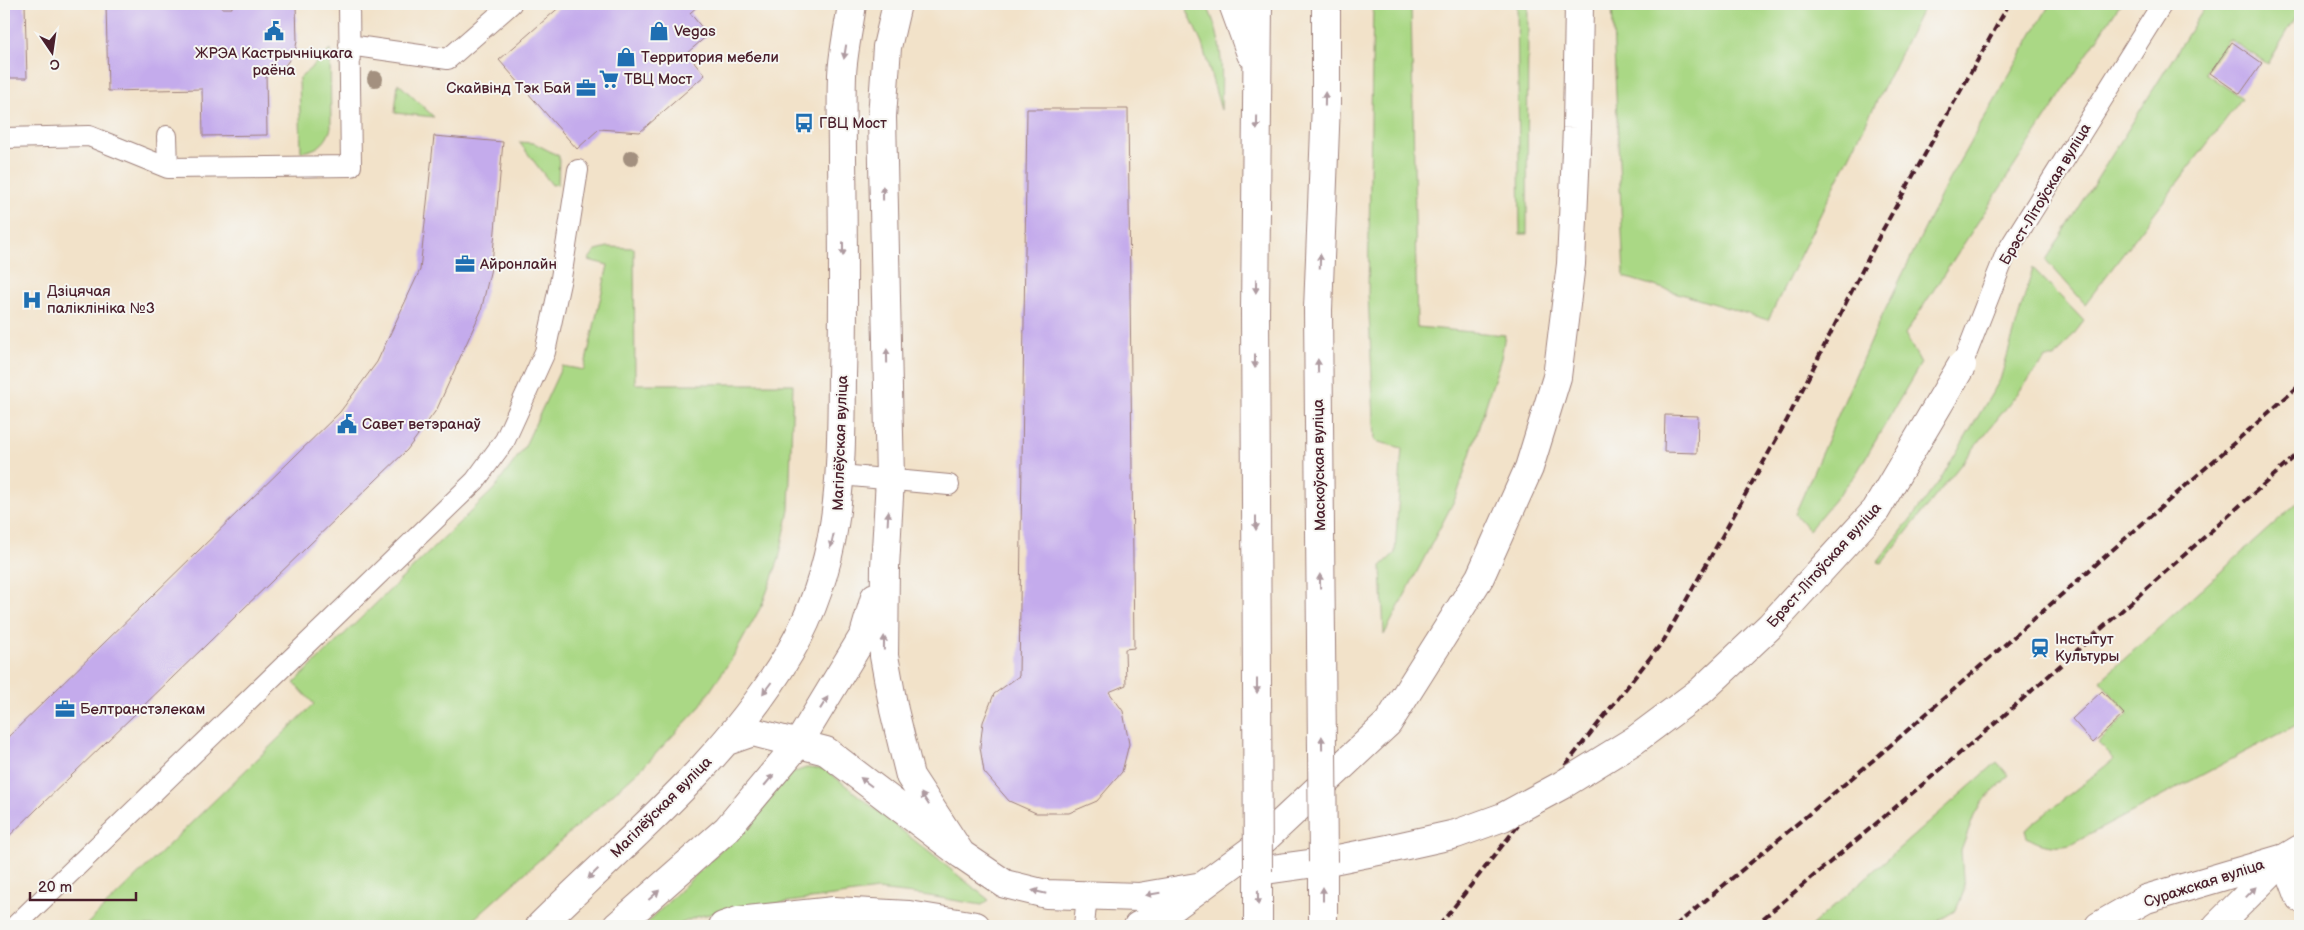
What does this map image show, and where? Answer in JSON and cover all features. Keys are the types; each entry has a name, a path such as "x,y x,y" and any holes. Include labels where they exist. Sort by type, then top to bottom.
{"main road":[{"name":"Магілёўская вуліца","path":"540,926 680,791 727,741 771,682 792,650 824,574 834,531 841,475 843,339 842,73 852,4"},
{"path":"897,4 887,47 882,117 890,479 885,567 884,656 894,710 910,776 961,854"},
{"path":"1233,4 1258,74"},
{"path":"1258,4 1255,312 1258,926"},
{"name":"Маскоўская вуліца","path":"1323,926 1318,310 1326,103 1326,4"},
{"path":"1138,926 1170,910 1257,846 1388,723 1480,577 1529,468 1557,377 1568,294 1577,128 1579,4"},
{"name":"Брэст-Літоўская вуліца","path":"1258,870 1323,862 1456,834 1503,817 1635,740 1702,690 1770,626 1876,510 1962,365"},
{"path":"617,926 727,830 798,744 864,635 885,567"},
{"path":"727,741 753,732 826,751 961,854 1005,884 1046,894 1139,897 1201,886"},
{"path":"2292,853 2300,898"},
{"name":"Суражская вуліца","path":"2099,926 2146,899 2292,853"},
{"name":"Суражская вуліца","path":"2217,926 2292,853"},
{"path":"722,926 738,922 834,911 909,915 976,926"}],"lane":[{"path":"4,138 89,136 168,168 351,166 349,4"},
{"path":"349,45 448,59 511,4"},
{"name":"Брэст-Літоўская вуліца","path":"1962,365 2006,253 2162,4"},
{"path":"167,136 168,168"},
{"path":"16,926 471,484 505,440 545,352 561,278 578,170"},
{"path":"841,475 949,485"},
{"path":"1084,926 1087,895"}],"green space":[{"path":"1184,4 1206,4 1212,17 1221,56 1221,110 1202,44"},
{"path":"1373,4 1411,4 1417,327 1505,335 1501,358 1457,495 1384,635 1381,566 1395,553 1402,448 1375,441 1368,293"},
{"path":"1517,4 1528,4 1527,234 1520,234"},
{"path":"1612,4 1925,4 1768,320 1624,277"},
{"path":"2050,4 2120,4 1905,334 1921,363 1856,474 1809,530 1795,514 1872,337 1948,181"},
{"path":"2207,4 2300,4 2300,10 2268,64 2229,39 2205,73 2242,98 2085,304 2046,260"},
{"path":"330,50 331,128 324,142 312,150 301,152 299,79"},
{"path":"398,83 434,117 395,113"},
{"path":"519,142 534,143 559,156 558,184 552,185"},
{"path":"608,247 634,248 635,384 793,384 789,510 779,559 762,605 734,655 698,709 645,765 466,926 85,926 314,704 294,683 494,489 524,448 562,366 584,370 608,265 588,260 596,250"},
{"path":"2033,268 2084,321 2055,358 2046,358 1882,563 1878,562 1938,483 2000,380"},
{"path":"2300,500 2300,723 2070,845 2048,846 2027,837 2025,830 2114,759 2098,743 2128,714 2100,681"},
{"path":"1997,762 2009,776 1982,802 1974,816 1961,851 1964,891 1956,910 1930,926 1811,926"},
{"path":"806,768 825,769 989,900 982,905 923,895 877,890 729,910 696,917 675,926 644,926 716,855 792,773"}],"building":[{"path":"4,4 25,4 27,78 4,78"},
{"path":"106,4 222,4 222,8 232,8 232,4 296,4 297,41 295,52 284,67 266,72 267,135 203,136 202,89 108,91"},
{"name":"ТВЦ Мост","path":"563,4 700,4 690,13 708,35 687,53 705,75 640,132 599,129 577,149 499,60"},
{"path":"2232,42 2262,63 2240,94 2210,73"},
{"path":"1027,109 1128,109 1134,648 1125,649 1126,685 1109,692 1123,711 1129,744 1122,772 1097,801 1069,813 1036,813 1009,801 984,772 980,747 983,722 994,694 1019,676"},
{"path":"434,136 503,142 492,264 481,311 437,409 407,450 4,841 4,741 340,412 377,362 420,270"},
{"path":"1665,415 1698,416 1697,453 1664,452"},
{"path":"2102,691 2124,714 2093,743 2072,719"}],"railway":[{"path":"1439,926 1664,640 1787,420 1881,233 2009,4"},
{"path":"1675,926 1877,757 2300,385"},
{"path":"1754,926 1991,727 2300,452"}],"place":[{"name":"ЖРЭА Кастрычніцкага раёна","path":"274,31"},
{"name":"Vegas","path":"659,31"},
{"name":"Территория мебели","path":"626,57"},
{"name":"ТВЦ Мост","path":"609,79"},
{"name":"Скайвінд Тэк Бай","path":"586,88"},
{"name":"ГВЦ Мост","path":"804,123"},
{"name":"Айронлайн","path":"465,264"},
{"name":"Дзіцячая паліклініка №3","path":"32,300"},
{"name":"Савет ветэранаў","path":"347,424"},
{"name":"Інстытут Культуры","path":"2040,648"},
{"name":"Белтранстэлекам","path":"65,709"}]}
